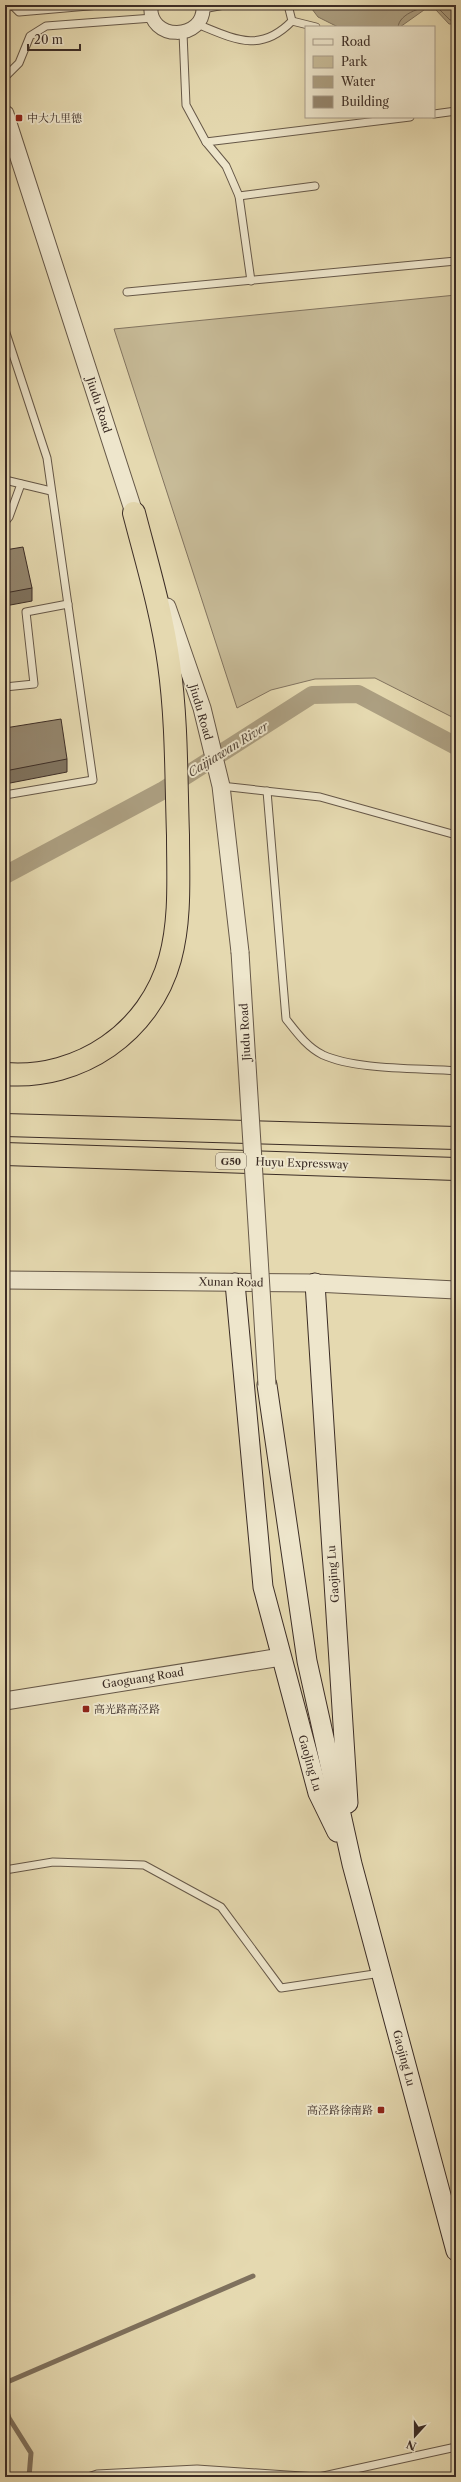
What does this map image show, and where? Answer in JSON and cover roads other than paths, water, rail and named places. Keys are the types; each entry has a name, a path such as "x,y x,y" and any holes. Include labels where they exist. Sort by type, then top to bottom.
{"highway":[{"path":"5,1074 46,1072 76,1065 107,1048 135,1024 158,993 170,958 177,916 178,835 176,750 169,664 160,616 134,513"},
{"path":"5,1125 456,1138"},
{"name":"Huyu Expressway","path":"5,1154 456,1169"}],"main road":[{"name":"GaoJing Lu","path":"236,1283 263,1587 318,1793 352,1864"},
{"name":"Gaojing Lu","path":"315,1283 352,1864"},
{"name":"Gaojing Lu","path":"267,1385 307,1661 352,1864 456,2251"}],"street":[{"path":"152,11 158,26 165,31 183,33 197,24 203,7"},
{"name":"Jiudu Road","path":"5,114 134,513 202,708 221,786 240,952 267,1385"},
{"name":"Xunan Road","path":"5,1280 315,1283 456,1290"},
{"name":"Gaoguang Road","path":"5,1700 281,1657"}],"lane":[{"path":"12,5 19,12 100,5"},
{"path":"203,7 224,5"},
{"path":"288,5 292,21"},
{"path":"5,77 19,63 30,36 46,26 152,11"},
{"path":"197,24 248,42 279,34 292,21"},
{"path":"292,21 312,26"},
{"path":"183,33 186,105 206,142 226,166 239,196 251,280"},
{"path":"435,114 456,111"},
{"path":"206,142 353,120 391,118"},
{"path":"239,196 315,186"},
{"path":"127,292 456,262"},
{"path":"5,330 47,458 93,780 5,795"},
{"path":"5,480 51,490"},
{"path":"5,522 9,517 21,484"},
{"path":"5,687 34,684 26,612 68,604"},
{"path":"221,786 320,796 456,835"},
{"path":"267,791 286,1019 302,1040 324,1055 361,1064 456,1071"},
{"path":"5,1870 53,1862 144,1865 221,1907 281,1988 381,1974"},
{"path":"88,2477 97,2474 197,2469 318,2477 456,2447"}],"water":[{"path":"309,5 456,5 456,24 449,24 436,10 424,10 401,26 336,26 318,17"}],"waterway":[{"name":"Caijiawan River","path":"5,875 162,791 312,695 358,694 456,746"},
{"path":"5,2383 253,2276"},
{"path":"5,2406 9,2418 31,2453 29,2477"}],"place":[{"name":"中大九里德","path":"19,118"},
{"name":"高光路高泾路","path":"86,1709"},
{"name":"高泾路徐南路","path":"381,2110"}]}
